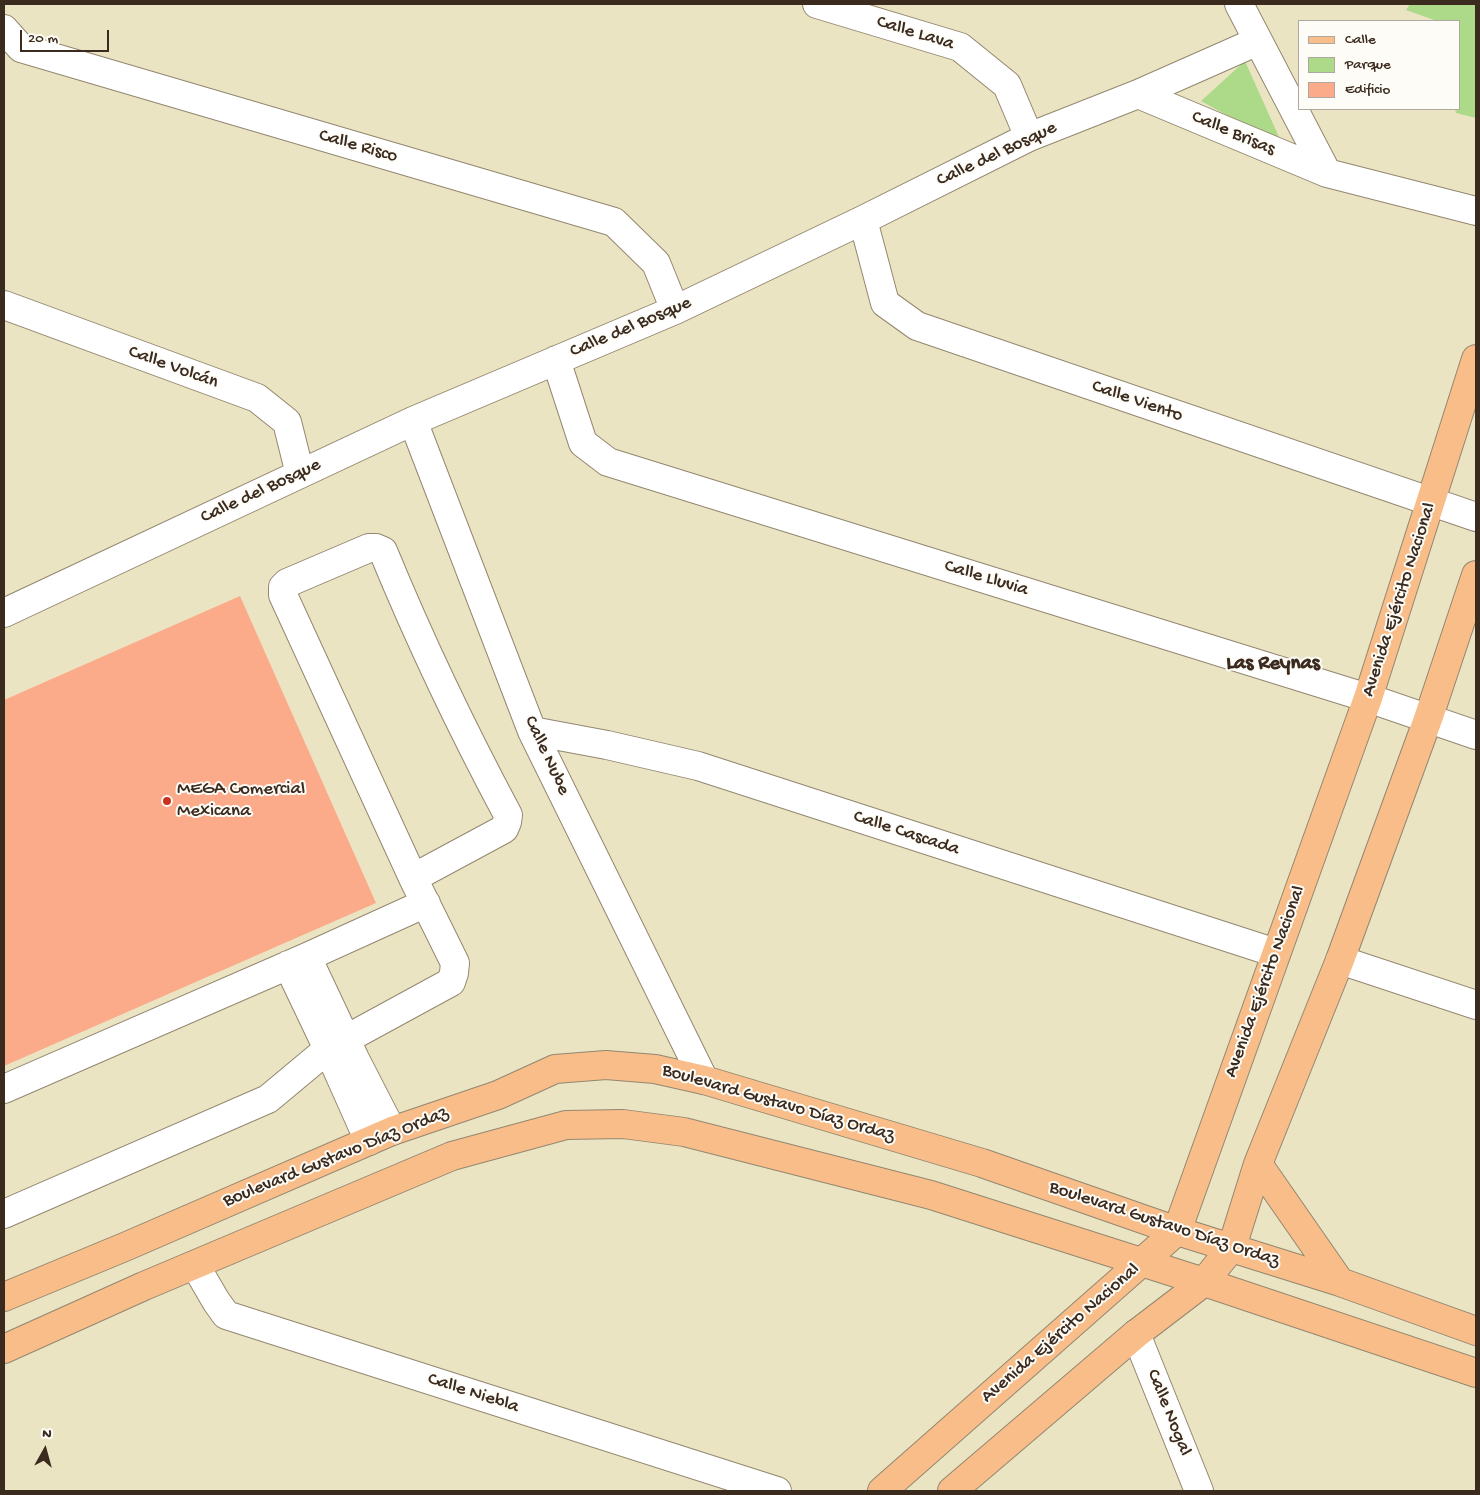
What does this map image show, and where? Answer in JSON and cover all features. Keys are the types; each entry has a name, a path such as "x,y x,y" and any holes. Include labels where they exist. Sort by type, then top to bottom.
{"main road":[{"name":"Avenida Ejército Nacional","path":"882,1491 1177,1231 1368,698 1476,359"},
{"path":"952,1491 1136,1334 1204,1282 1232,1247 1258,1164 1340,960 1428,718 1476,575"},
{"name":"Boulevard Gustavo Díaz Ordaz","path":"4,1297 128,1246 381,1136 498,1095 555,1069 606,1065 655,1069 704,1080 982,1164 1177,1231 1340,1282 1476,1331"},
{"path":"4,1349 144,1286 452,1156 566,1125 623,1124 684,1132 931,1194 1204,1282 1476,1373"},
{"path":"1258,1164 1340,1282"}],"street":[{"name":"Calle Lava","path":"817,4 960,47 1007,85 1030,137"},
{"path":"1239,4 1327,173"},
{"name":"Calle Risco","path":"4,30 21,48 614,222 656,263 674,310"},
{"name":"Calle del Bosque","path":"4,613 413,421 674,310 863,220 1030,137 1138,94 1258,41"},
{"name":"Calle Brisas","path":"1138,94 1327,173 1476,211"},
{"name":"Calle Viento","path":"863,220 884,303 917,326 1476,518"},
{"name":"Calle Volcán","path":"4,305 257,398 286,422 300,474"},
{"name":"Calle Lluvia","path":"556,360 583,443 608,462 1368,698 1476,735"},
{"name":"Calle Nube","path":"413,421 532,731 704,1080"},
{"path":"4,1214 268,1099 337,1043 451,982 455,962 413,878 283,595 283,587 287,583 369,548 383,551 409,615 474,752 508,815 504,829 413,878"},
{"name":"Calle Cascada","path":"532,731 607,745 698,766 1276,953"},
{"path":"4,1089 426,903"},
{"path":"1340,960 1476,1005"},
{"path":"298,961 381,1136"},
{"name":"Calle Niebla","path":"196,1264 216,1301 226,1314 777,1491"},
{"name":"Calle Nogal","path":"1136,1334 1199,1491"}],"green space":[{"path":"1410,4 1476,4 1476,118 1456,113 1455,110 1460,110 1460,20 1434,20 1406,10"},
{"path":"1245,61 1283,146 1201,101"}],"building":[{"name":"MEGA Comercial Mexicana","path":"240,596 376,903 4,1066 4,700"}],"place":[{"name":"MEGA Comercial Mexicana","path":"167,801"}],"district":[{"name":"Las Reynas","path":"1273,665"}]}
